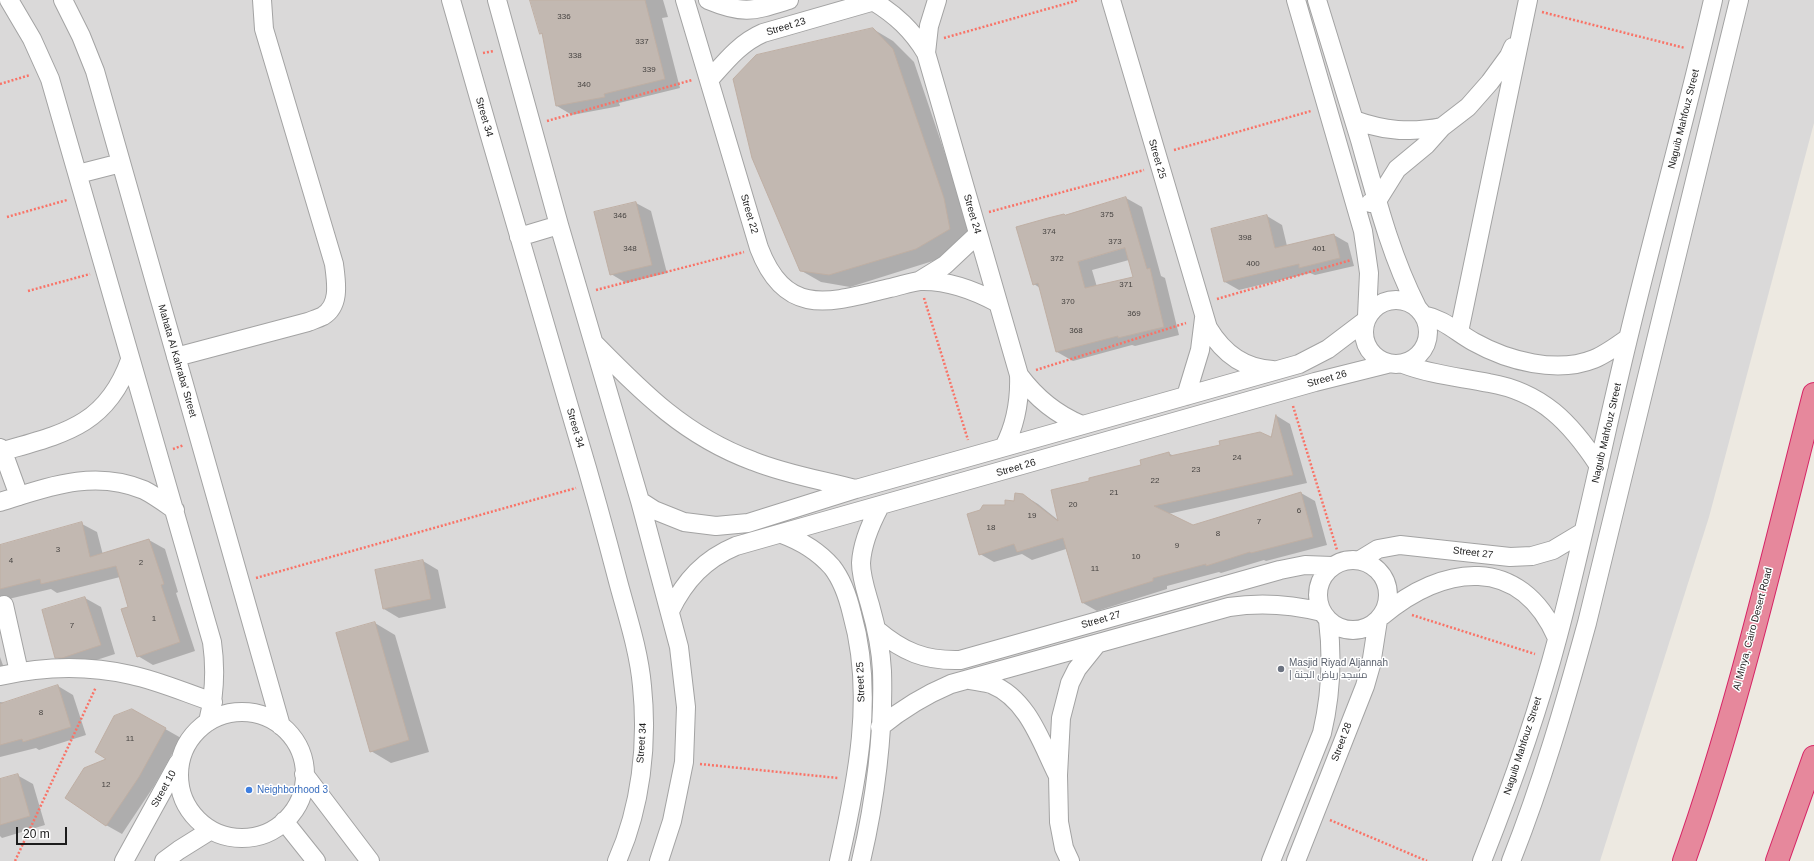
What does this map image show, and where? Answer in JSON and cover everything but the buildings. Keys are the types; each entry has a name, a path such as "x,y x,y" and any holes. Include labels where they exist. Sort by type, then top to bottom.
{"highway":[{"name":"Al Minya, Cairo Desert Road","path":"1684,861 1716,764 1744,666 1814,394"},
{"path":"1777,861 1814,757"}],"street":[{"path":"9,0 32,39 47,71 212,642 215,662 213,702 208,722"},
{"name":"Mahata Al Kahraba' Street","path":"63,0 81,36 95,71 281,726"},
{"path":"176,357 314,320 324,315 332,304 337,289 334,264 264,29 262,0"},
{"name":"Street 34","path":"451,0 592,483 632,632 642,684 644,723 641,765 635,809 625,844 617,861"},
{"path":"497,0 559,225 640,501 679,647 685,692 686,736 684,762 672,821 660,861"},
{"name":"Street 22","path":"685,0 759,248 766,265 779,283 798,296 809,300 831,301 919,281 936,282 962,288 998,303"},
{"path":"708,0 733,9 757,10 789,0"},
{"path":"795,0 802,22"},
{"name":"Street 24","path":"937,0 929,26 926,48 1019,375 1019,400 1017,413 1004,447"},
{"name":"Street 25","path":"1110,0 1202,311 1214,338 1230,355 1253,367 1278,370"},
{"path":"1296,0 1356,208 1367,255 1369,295 1364,338 1367,347 1372,354 1395,364 1439,375 1490,383 1528,395 1561,417 1575,431 1600,466"},
{"path":"1317,0 1396,262 1427,324 1428,335 1426,345 1417,357 1395,364"},
{"name":"Naguib Mahfouz Street","path":"1482,861 1514,774 1558,638 1600,466 1628,338 1684,122 1713,0"},
{"path":"1511,861 1539,785 1561,717 1585,630 1637,412 1739,0"},
{"name":"Street 23","path":"709,78 733,52 752,38 876,1"},
{"name":"Street 24","path":"876,1 904,23 926,48"},
{"path":"1459,332 1527,4"},
{"path":"1356,208 1377,201 1397,169 1426,145 1442,127 1468,107 1490,82 1509,56 1522,26"},
{"path":"1354,120 1371,126 1407,131 1442,127"},
{"path":"1684,122 1708,128"},
{"path":"78,174 121,163"},
{"path":"519,237 559,225"},
{"name":"Street 22","path":"919,281 945,265 978,234"},
{"path":"640,501 654,510 684,522 716,526 748,523 856,489 1300,364 1328,349 1366,318 1373,309 1381,303 1390,300 1408,302 1420,311 1442,321 1474,342 1506,355 1539,364 1558,366 1576,364 1594,359 1628,338"},
{"name":"Street 25","path":"1186,396 1199,355 1202,311"},
{"path":"593,342 662,409 705,439 728,451 777,470 856,489"},
{"path":"19,496 1,451 72,430 88,420 102,408 114,394 124,377 130,360"},
{"name":"Street 26","path":"670,611 685,584 706,562 720,553 736,546 1288,390 1395,364"},
{"name":"Street 24","path":"1019,375 1046,406 1069,420 1082,425"},
{"path":"1140,409 1147,431"},
{"path":"0,502 68,482 107,481 126,484 145,491 175,510"},
{"name":"Street 25","path":"861,861 872,802 880,727 882,668 876,629 862,577 861,563 868,534 880,506"},
{"path":"748,523 753,542"},
{"name":"Street 27","path":"1360,560 1378,548 1400,545 1510,557 1527,557 1553,550 1584,532"},
{"name":"Street 25","path":"782,534 809,547 832,567 840,580 851,609 858,640 862,686 862,713 856,780 839,861"},
{"path":"1271,861 1322,733 1327,711 1332,666 1325,616 1318,603 1320,583 1324,574 1336,564 1350,559 1370,563 1378,569 1386,582 1389,597 1384,615"},
{"name":"Street 27","path":"876,629 901,648 915,654 945,660 960,660 1222,585 1292,567 1336,564"},
{"path":"880,727 920,698 946,686 1229,607 1266,603 1291,605 1325,616 1344,630 1363,630 1412,594 1437,582 1468,576 1484,577 1499,580 1526,593 1545,613 1558,638"},
{"path":"1222,585 1229,607"},
{"path":"4,605 19,672"},
{"path":"851,609 870,605"},
{"name":"Street 28","path":"1296,861 1365,686 1384,615"},
{"path":"1070,861 1060,835 1058,775 1061,718 1070,683 1077,669 1097,644"},
{"path":"960,660 967,679"},
{"path":"0,676 47,668 76,667 104,670 132,675 213,702"},
{"path":"967,679 990,684 1002,691 1023,709 1031,720 1058,775"},
{"path":"245,712 264,716 281,726 293,739 302,756 304,774 302,792 296,808 272,831 257,837 241,838 225,836 211,830 195,817 184,800 179,780 181,759 187,744 196,732 208,722 226,714 245,712"},
{"name":"Street 10","path":"124,861 181,759"},
{"path":"304,774 370,861"},
{"path":"1289,818 1312,820"},
{"path":"284,821 316,861"},
{"path":"164,861 211,830"},
{"path":"866,840 875,861"}],"path":[{"path":"926,48 1079,0"},
{"path":"1527,4 1701,52"},
{"path":"467,58 510,46"},
{"path":"0,84 47,71"},
{"path":"532,125 709,78"},
{"path":"973,217 1327,106"},
{"path":"8,217 84,195"},
{"path":"580,295 759,248"},
{"path":"1019,375 1367,255"},
{"path":"28,291 105,270"},
{"path":"919,281 972,456"},
{"path":"1288,390 1336,564"},
{"path":"158,454 199,440"},
{"path":"240,583 592,483"},
{"path":"1384,615 1551,659"},
{"path":"15,861 104,670"},
{"path":"684,762 856,780"},
{"path":"1312,820 1428,861"}],"shaded area":[{"path":"0,0 1814,0 1814,123 1709,517 1600,861 0,861"}],"place":[{"name":"Masjid Riyad Aljannah | مسجد رياض الجنة","path":"1281,669"},
{"name":"Neighborhood 3","path":"249,790"}]}
